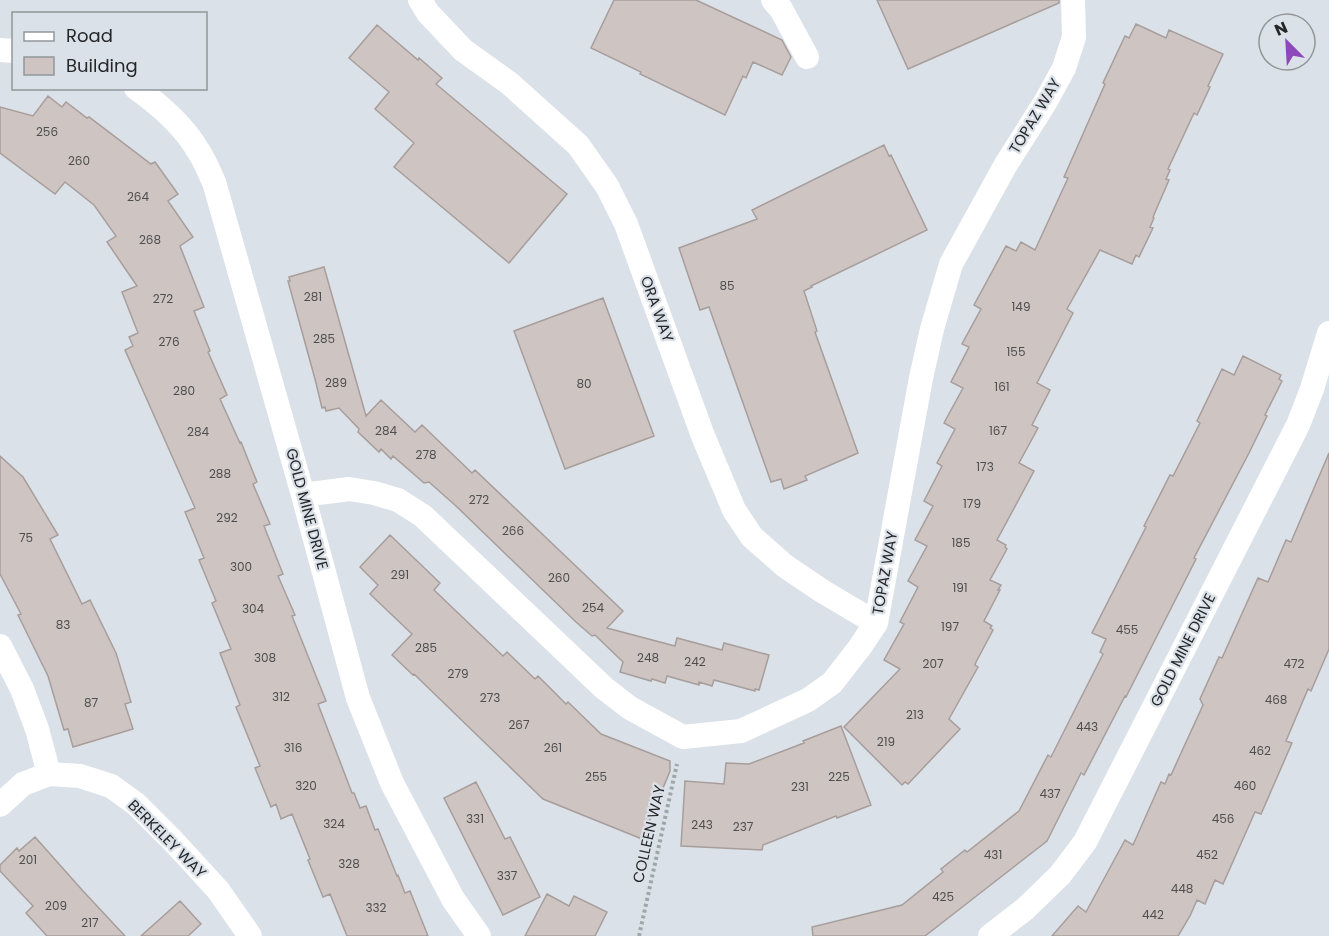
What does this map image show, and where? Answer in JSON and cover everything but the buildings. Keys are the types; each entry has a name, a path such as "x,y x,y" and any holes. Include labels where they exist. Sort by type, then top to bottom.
{"street":[{"name":"ORA WAY","path":"420,0 428,14 463,50 509,83 579,145 607,186 626,224 703,436 734,510 752,537 785,567 876,623"},
{"path":"773,0 781,9 807,57"},
{"name":"TOPAZ WAY","path":"683,737 741,730 808,700 832,683 876,623 921,378 932,329 951,264 1005,166 1064,68 1074,37 1073,0"},
{"name":"GOLD MINE DRIVE","path":"139,90 177,123 199,151 214,182 358,698 392,783 453,899 479,936"},
{"name":"GOLD MINE DRIVE","path":"990,936 1025,909 1060,875 1084,842 1298,425 1329,333"},
{"path":"303,495 349,489 374,493 398,501 423,516 604,688 630,708 683,737"},
{"path":"0,646 22,689 49,774"},
{"name":"BERKELEY WAY","path":"0,805 24,784 49,774 80,776 111,786 136,804 218,890 250,936"}],"path":[{"name":"COLLEEN WAY","path":"639,936 683,737"}]}
